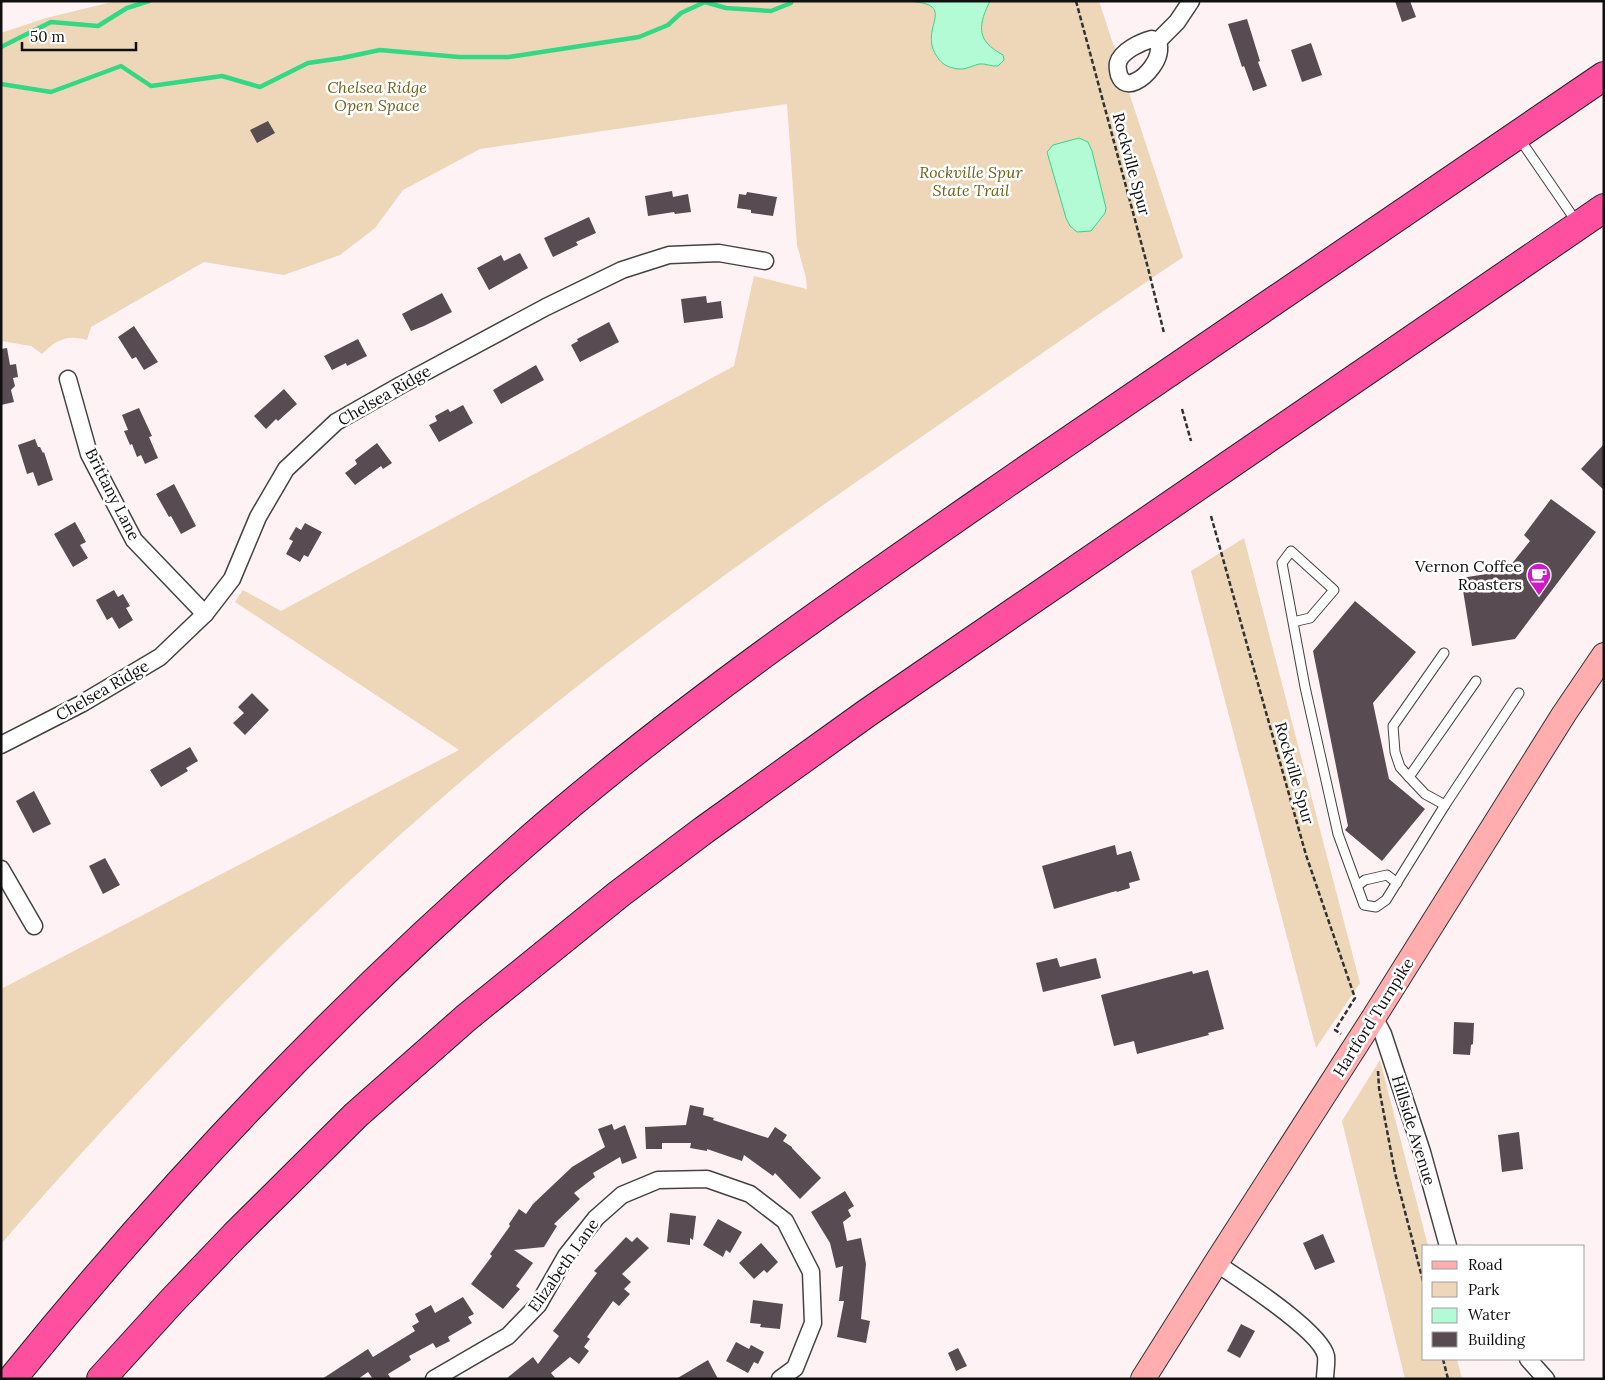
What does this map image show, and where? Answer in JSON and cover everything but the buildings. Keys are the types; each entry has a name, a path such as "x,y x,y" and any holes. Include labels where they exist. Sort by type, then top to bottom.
{"highway":[{"path":"12,1379 136,1232 266,1090 418,940 490,874 589,789 734,676 870,578 1604,76"},
{"path":"101,1379 170,1302 356,1115 466,1018 619,894 728,812 867,713 1604,208"}],"main road":[{"name":"Hartford Turnpike","path":"1143,1379 1374,1017 1564,714 1604,655"}],"street":[{"path":"1158,41 1176,22 1191,1"},
{"name":"Chelsea Ridge","path":"1,744 81,704 160,657 205,614 232,579 258,517 286,469 336,422 402,384 546,307 622,270 669,255 719,253 765,261"},
{"name":"Brittany Lane","path":"68,379 90,454 134,540 205,614"},
{"path":"1,869 34,926"},
{"name":"Hillside Avenue","path":"1374,1017 1383,1034 1422,1152 1448,1245"},
{"name":"Elizabeth Lane","path":"434,1379 508,1336 538,1305 566,1256 596,1218 622,1195 658,1180 707,1179 750,1194 785,1221 811,1272 813,1323 795,1368 780,1379"},
{"path":"1216,1263 1271,1301 1314,1336 1326,1355 1325,1379"},
{"path":"1529,1360 1546,1379"}],"lane":[{"path":"1517,135 1579,225"},
{"path":"1293,622 1310,618 1334,590 1291,551 1282,563 1305,687 1338,834 1364,905 1376,907 1386,900 1519,693"},
{"path":"1444,653 1392,726 1395,752 1400,768 1425,794 1446,805"},
{"path":"1409,777 1476,681"},
{"path":"1357,886 1365,880 1387,874 1397,883"}],"path":[{"name":"Rockville Spur","path":"1076,1 1164,333"},
{"path":"1182,409 1191,441"},
{"name":"Rockville Spur","path":"1211,516 1306,856 1355,998 1335,1030"},
{"path":"1378,1067 1379,1088 1395,1173 1422,1276"},
{"path":"1443,1360 1448,1379"}],"green space":[{"path":"116,1 1099,1 1183,257 769,543 666,618 514,737 378,855 247,980 122,1110 1,1244 1,989 459,750 235,602 243,590 281,611 734,366 754,276 807,289 797,245 787,104 480,149 403,190 375,228 340,255 284,275 204,262 91,327 87,340 80,338 62,339 42,354 31,346 1,341 1,33 46,18"},
{"path":"1244,538 1360,983 1316,1048 1191,571"},
{"path":"1380,1060 1428,1245 1422,1245 1422,1360 1457,1360 1462,1379 1405,1379 1342,1121"}],"water":[{"path":"904,1 990,1 982,22 982,33 987,43 1003,55 1004,60 998,66 979,64 960,69 945,65 936,55 932,44 935,11 931,6"},
{"path":"1079,138 1088,142 1092,151 1106,208 1105,213 1091,231 1077,232 1070,226 1066,218 1047,152 1053,145"}],"waterway":[{"path":"1,47 51,22 98,26 127,8 149,1"},
{"path":"1,84 51,92 121,66 151,86 222,76 260,87 308,63 380,50 459,57 509,57 639,37 668,25 681,13 705,2 726,8 771,11 791,3 791,1"}],"place":[{"name":"Vernon Coffee Roasters","path":"1539,596"}],"park label":[{"name":"Chelsea Ridge Open Space","path":"377,96"},
{"name":"Rockville Spur State Trail","path":"971,181"}]}
